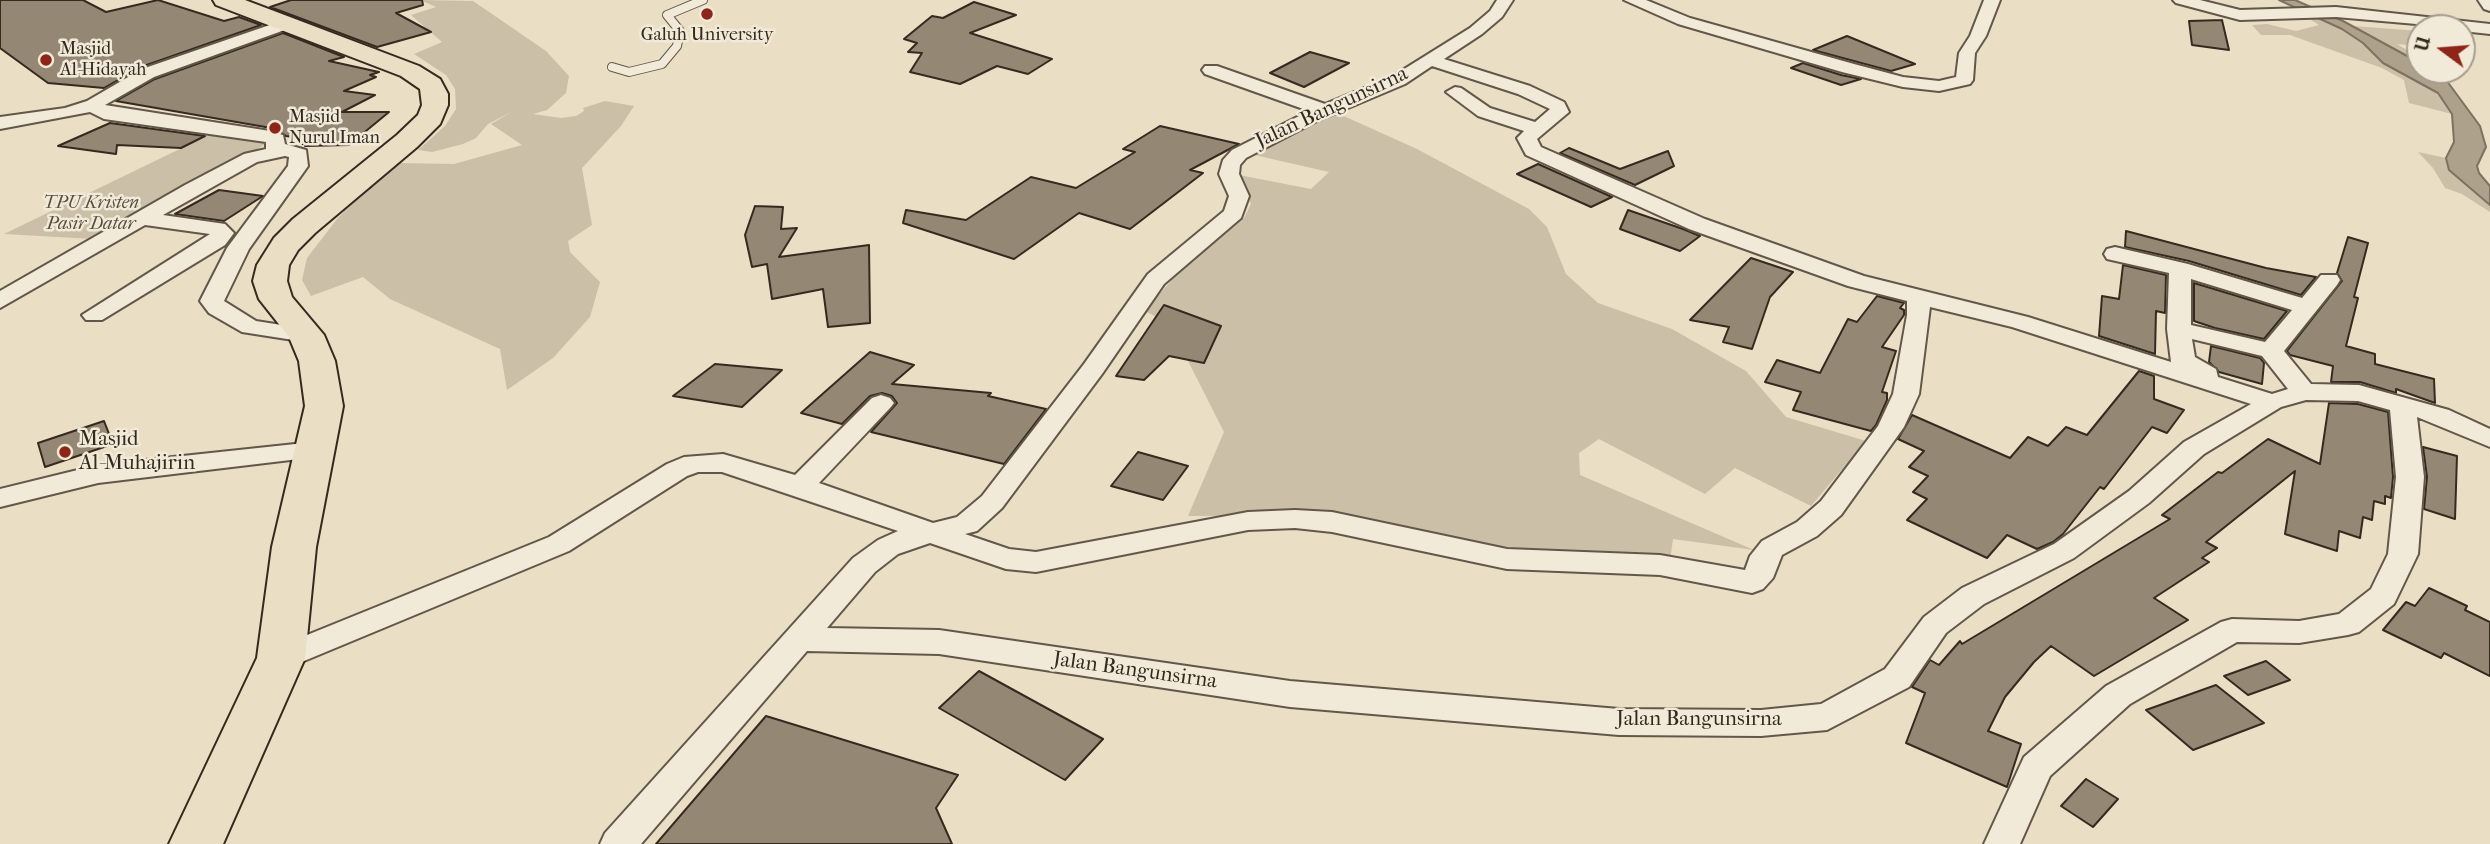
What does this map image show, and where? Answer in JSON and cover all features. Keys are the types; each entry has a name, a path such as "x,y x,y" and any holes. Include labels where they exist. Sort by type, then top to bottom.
{"highway":[{"path":"196,844 281,658 294,547 324,406 317,360 306,335 276,299 270,281 273,265 285,245 304,226 407,141 430,118 435,94 430,85 410,71 224,0"}],"street":[{"name":"Jalan Bangunsirna","path":"618,844 797,639 872,559 905,539 967,524 980,514 1093,369 1156,279 1173,261 1234,214 1239,197 1229,174 1230,164 1239,154 1254,144 1380,90 1476,31 1496,13 1505,0"},
{"path":"1632,0 1684,21 1848,68 1903,82 1939,86 1964,80 1967,53 1978,36 1992,0"},
{"path":"2181,0 2240,15 2324,12 2490,29"},
{"path":"2486,0 2490,6"},
{"path":"0,123 67,113 93,105 148,73 287,24"},
{"path":"1430,60 1524,90 1560,107 1560,112 1527,138 1529,147 1564,167 1785,257 1856,281 2020,322 2286,398 2359,393 2402,403 2482,433 2490,439"},
{"path":"1211,70 1327,111"},
{"path":"1455,92 1484,112 1538,129"},
{"path":"93,105 104,113 270,137 276,139 275,151"},
{"path":"0,301 141,218 251,158 286,149 299,154 298,166 238,248 212,302 217,308 250,327 306,335"},
{"path":"94,316 217,240 223,233 217,229 141,218"},
{"path":"2115,254 2180,269 2308,307"},
{"path":"2180,269 2179,329 2183,361 2192,368 2286,398"},
{"path":"2271,351 2329,280"},
{"path":"281,658 559,544 694,463 723,463 800,486 986,553 1036,562 1248,521 1295,519 1332,522 1507,559 1660,565 1752,582 1758,578 1772,548 1807,529 1831,508 1891,427 1906,394 1919,315 1918,297"},
{"path":"2179,329 2271,351"},
{"path":"2271,351 2286,398"},
{"name":"Jalan Bangunsirna","path":"797,639 939,642 1290,694 1619,722 1761,723 1827,717 1897,678 1934,625 1973,596 2064,551 2139,497 2194,448 2286,398"},
{"path":"800,486 881,403"},
{"path":"2002,844 2036,767 2118,695 2232,630 2299,632 2348,624 2383,596 2403,554 2410,477 2402,403"},
{"path":"0,498 98,474 314,450"}],"lane":[{"path":"612,67 629,72 662,64 675,49 680,31 667,15 703,0"}],"green space":[{"path":"420,0 473,1 546,51 569,76 566,93 547,110 533,114 561,118 576,116 584,111 583,108 605,101 634,106 621,126 582,168 592,225 568,241 570,252 600,282 590,317 553,358 507,390 500,349 390,299 363,277 311,296 302,280 307,258 337,219 376,179 398,163 454,164 522,145 491,124 513,111 488,124 476,138 463,144 432,152 418,150 445,126 456,109 455,89 446,75 414,54 442,42 411,15 436,7"},
{"path":"2302,14 2311,14 2363,43 2383,63 2406,74 2406,84 2427,85 2438,93 2452,114 2409,103 2404,80 2382,68 2290,35 2261,35 2252,25 2267,24 2296,31 2319,25"},
{"path":"2353,26 2406,30 2406,45 2397,44 2406,49 2406,55"},
{"path":"1337,113 1417,149 1529,209 1547,227 1566,274 1598,303 1672,329 1746,371 1786,417 1866,441 1811,506 1735,468 1705,494 1599,439 1579,453 1580,475 1754,550 1673,539 1670,561 1616,553 1510,550 1393,528 1348,515 1188,516 1224,432 1185,355 1201,340 1145,311 1194,254 1244,218 1251,204 1239,175 1311,189 1329,172 1250,154"},
{"name":"TPU Kristen Pasir Datar","path":"215,132 266,139 268,143 93,239 4,234"},
{"path":"2418,152 2446,158 2449,170 2490,205 2490,212 2462,194 2445,188 2433,168"}],"shaded area":[{"path":"2279,0 2295,0 2343,21 2406,55 2406,76 2383,63 2363,43 2342,29"},
{"path":"2422,84 2449,84 2480,126 2486,147 2477,166 2479,173 2490,186 2490,205 2449,170 2446,158 2454,142 2452,114 2438,93"}],"building":[{"path":"0,0 83,0 106,12 158,0 224,21 239,17 261,25 141,67 104,88 48,83 0,48"},
{"path":"291,0 422,0 423,5 396,13 431,32 377,47 270,7"},
{"path":"974,2 1016,15 970,33 1052,59 1028,74 997,66 960,84 910,72 922,53 908,52 917,43 904,39 932,16 943,18"},
{"path":"2222,20 2229,50 2192,45 2189,21"},
{"path":"283,33 344,57 329,61 379,72 370,75 376,77 344,91 375,95 342,112 389,112 349,145 305,146 308,144 301,144 307,139 286,136 271,128 116,101 155,79"},
{"path":"1847,36 1915,64 1891,71 1813,50"},
{"path":"1310,52 1349,63 1304,87 1270,73"},
{"path":"1803,63 1861,79 1841,85 1791,68"},
{"path":"110,123 205,136 181,148 117,145 116,154 58,146"},
{"path":"1160,126 1239,144 1190,170 1203,173 1130,229 1079,213 1014,259 903,223 906,210 966,220 1031,177 1076,188 1135,152 1123,149"},
{"path":"1569,148 1620,169 1668,151 1674,166 1635,185 1560,153"},
{"path":"1538,164 1612,197 1591,207 1517,174"},
{"path":"219,190 263,196 224,221 175,214"},
{"path":"755,206 783,207 781,229 797,228 779,257 869,245 870,323 828,327 823,289 772,299 767,264 752,267 745,235"},
{"path":"1628,210 1700,236 1680,251 1620,229"},
{"path":"2126,231 2266,268 2316,277 2301,295 2189,261 2125,247"},
{"path":"2348,237 2368,243 2354,297 2358,298 2346,346 2375,354 2375,364 2434,379 2435,403 2396,389 2396,393 2360,382 2331,382 2333,366 2290,355 2287,351 2342,281 2337,273"},
{"path":"1751,258 1793,272 1770,297 1752,349 1723,342 1729,327 1690,320"},
{"path":"2123,265 2166,275 2165,313 2156,311 2155,354 2099,336 2102,296 2119,299"},
{"path":"2194,283 2287,311 2264,339 2215,328 2194,321"},
{"path":"1877,296 1904,303 1900,308 1904,310 1904,315 1882,347 1896,351 1882,392 1887,393 1887,400 1876,425 1871,431 1793,410 1801,392 1765,382 1777,360 1820,373 1848,319 1857,322"},
{"path":"1164,305 1221,326 1204,363 1169,356 1144,380 1116,376"},
{"path":"2211,346 2260,358 2264,363 2262,384 2219,372 2209,362"},
{"path":"870,352 914,365 892,384 991,393 988,396 1046,409 1004,464 871,432 897,403 892,396 882,393 870,396 842,424 801,413"},
{"path":"715,364 782,370 742,407 673,396"},
{"path":"2139,371 2154,376 2154,399 2184,410 2167,433 2152,427 2104,489 2100,487 2063,534 2053,542 2037,549 2007,535 1987,558 1907,520 1927,499 1913,492 1928,476 1909,467 1924,451 1898,439 1912,415 2010,458 2028,437 2048,446 2066,427 2087,435"},
{"path":"2329,403 2358,404 2388,412 2393,477 2391,498 2385,496 2385,504 2374,501 2372,520 2363,517 2360,538 2339,531 2337,551 2285,534 2295,471 2206,542 2217,548 2202,558 2209,562 2154,598 2188,620 2094,676 2051,646 2034,662 2005,697 1988,731 2021,744 2007,787 1906,743 1925,693 1912,687 1930,660 1939,665 1960,641 1962,644 2170,519 2162,515 2218,472 2222,473 2268,439 2320,464"},
{"name":"Masjid Al-Muhajirin","path":"104,421 113,444 45,467 38,443"},
{"path":"2423,447 2457,456 2455,519 2424,509 2427,477"},
{"path":"1138,452 1188,466 1163,500 1111,486"},
{"path":"2429,588 2467,606 2465,610 2490,622 2490,676 2444,653 2441,658 2383,630 2406,602 2415,606"},
{"path":"2266,661 2290,680 2248,695 2224,676"},
{"path":"979,671 1103,739 1065,780 939,708"},
{"path":"2216,685 2264,723 2193,750 2146,710"},
{"path":"766,716 958,775 936,808 952,844 656,844"},
{"path":"2086,779 2118,799 2093,827 2061,806"}],"place":[{"name":"Galuh University","path":"707,14"},
{"name":"Masjid Al-Hidayah","path":"46,60"},
{"name":"Masjid Nurul Iman","path":"275,128"},
{"name":"Masjid Al-Muhajirin","path":"65,452"}]}
